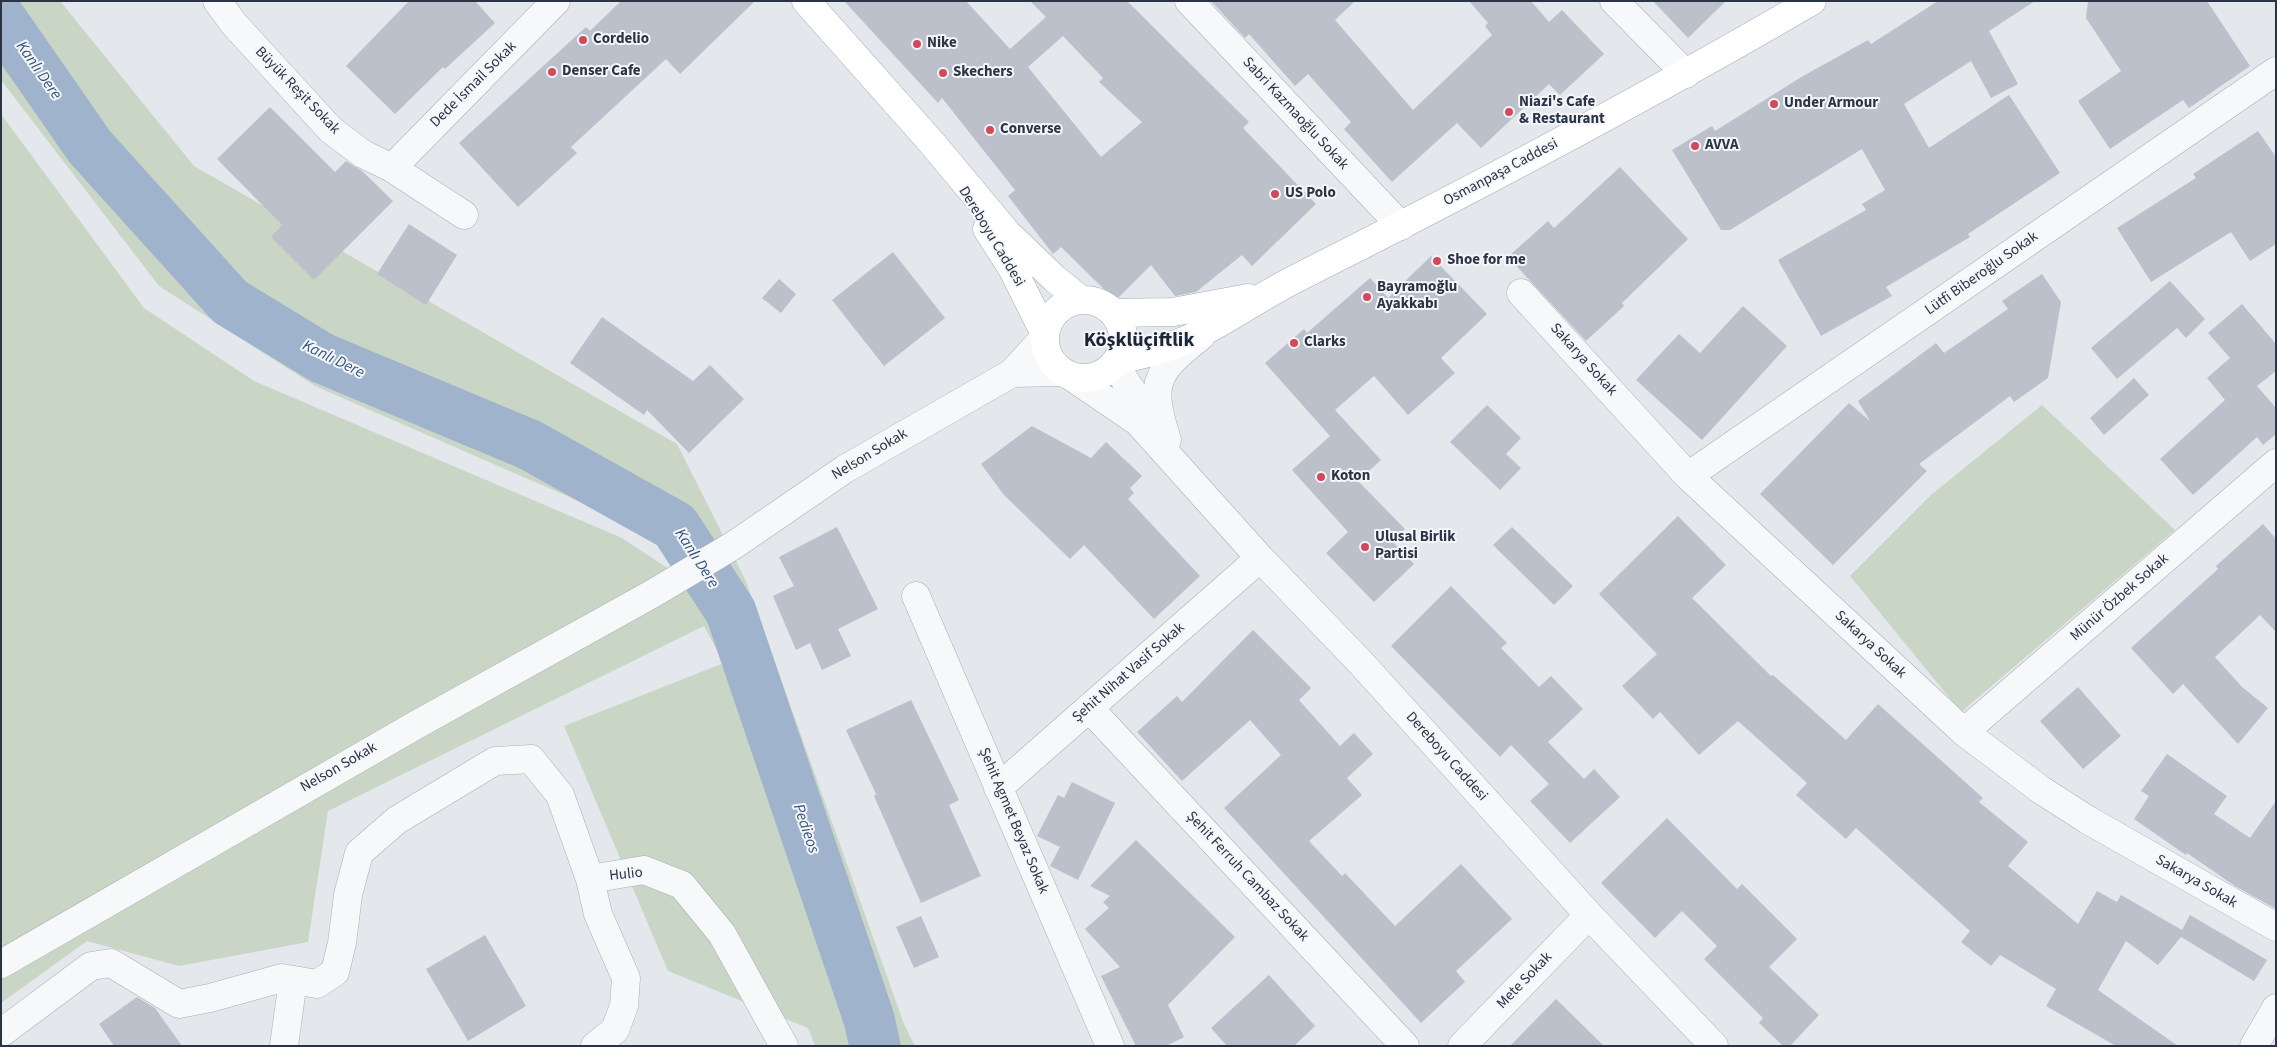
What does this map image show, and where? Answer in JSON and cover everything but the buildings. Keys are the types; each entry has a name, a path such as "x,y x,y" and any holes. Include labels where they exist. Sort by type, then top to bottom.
{"main road":[{"name":"Dereboyu Caddesi","path":"806,1 932,143 1007,233 1054,279 1081,300"},
{"name":"Osmanpaşa Caddesi","path":"1116,361 1158,351 1206,332 1264,294 1401,226 1686,74 1812,1"},
{"name":"Dereboyu Caddesi","path":"932,143 1012,268 1045,336"},
{"name":"Osmanpaşa Caddesi","path":"1113,312 1173,312 1264,294"},
{"path":"1081,300 1093,301 1104,305 1113,312 1120,323 1123,335 1123,345 1116,361 1095,377 1080,378 1067,374 1049,358 1045,336 1047,326 1057,311 1064,305 1081,300"}],"street":[{"name":"Büyük Reşit Sokak","path":"217,1 234,24 331,130 363,154 392,168 464,215"},
{"name":"Dede İsmail Sokak","path":"392,168 556,1"},
{"name":"Sabri Kazmaoğlu Sokak","path":"1189,1 1401,226"},
{"path":"1614,1 1686,74"},
{"name":"Lütfi Biberoğlu Sokak","path":"1688,476 2276,71"},
{"name":"Sakarya Sokak","path":"1521,293 1688,476 1964,732 2041,790 2088,820 2276,927"},
{"path":"1167,440 1157,408 1157,390 1161,373 1175,357 1206,332"},
{"name":"Nelson Sokak","path":"1,964 227,832 734,545 845,469 1012,373 1045,336"},
{"name":"Dereboyu Caddesi","path":"1116,361 1167,440 1178,468"},
{"name":"Nelson Sokak","path":"1012,373 1067,374"},
{"name":"Dereboyu Caddesi","path":"1067,374 1138,422 1260,558 1362,664 1589,915 1714,1046"},
{"name":"Münür Özbek Sokak","path":"1964,732 2276,463"},
{"name":"Şehit Nihat Vasif Sokak","path":"998,788 1260,558"},
{"name":"Şehit Agmet Beyaz Sokak","path":"916,596 1110,1046"},
{"name":"Şehit Ferruh Cambaz Sokak","path":"1089,708 1405,1046"},
{"path":"1,1033 91,966 110,963 179,1004 210,998 282,978 317,984 335,972 342,943 348,894 360,853 396,820 495,761 531,759 560,795 590,879"},
{"name":"Hulio","path":"595,1046 615,1030 624,1006 626,978 598,914 590,879 644,870 682,885 722,934 784,1046"},
{"name":"Mete Sokak","path":"1462,1046 1589,915"},
{"path":"284,1046 293,980"},
{"path":"2254,1046 2276,1008"}],"green space":[{"path":"1,1 60,1 194,166 677,444 746,581 904,1024 915,1046 815,1046 808,1028 668,971 564,726 724,663 704,626 328,811 308,942 179,966 87,941 1,1003 1,114 144,308 254,381 622,538 678,575 660,543 624,521 315,386 159,286 1,80"},
{"path":"2042,405 2175,530 1961,712 1850,576 1931,495"}],"waterway":[{"name":"Kanlı Dere","path":"1,19 90,147 230,302 322,358 530,445 675,526 731,612 869,1019 875,1046"}],"place":[{"name":"Cordelio","path":"583,40"},
{"name":"Nike","path":"917,44"},
{"name":"Denser Cafe","path":"552,72"},
{"name":"Skechers","path":"943,73"},
{"name":"Under Armour","path":"1774,104"},
{"name":"Niazi's Cafe & Restaurant","path":"1509,112"},
{"name":"Converse","path":"990,130"},
{"name":"AVVA","path":"1695,146"},
{"name":"US Polo","path":"1275,194"},
{"name":"Shoe for me","path":"1437,261"},
{"name":"Bayramoğlu Ayakkabı","path":"1367,297"},
{"name":"Clarks","path":"1294,343"},
{"name":"Koton","path":"1321,477"},
{"name":"Ulusal Birlik Partisi","path":"1365,547"}],"district":[{"name":"Köşklüçiftlik","path":"1139,342"}],"water label":[{"name":"Pedieos","path":"805,829"}]}
